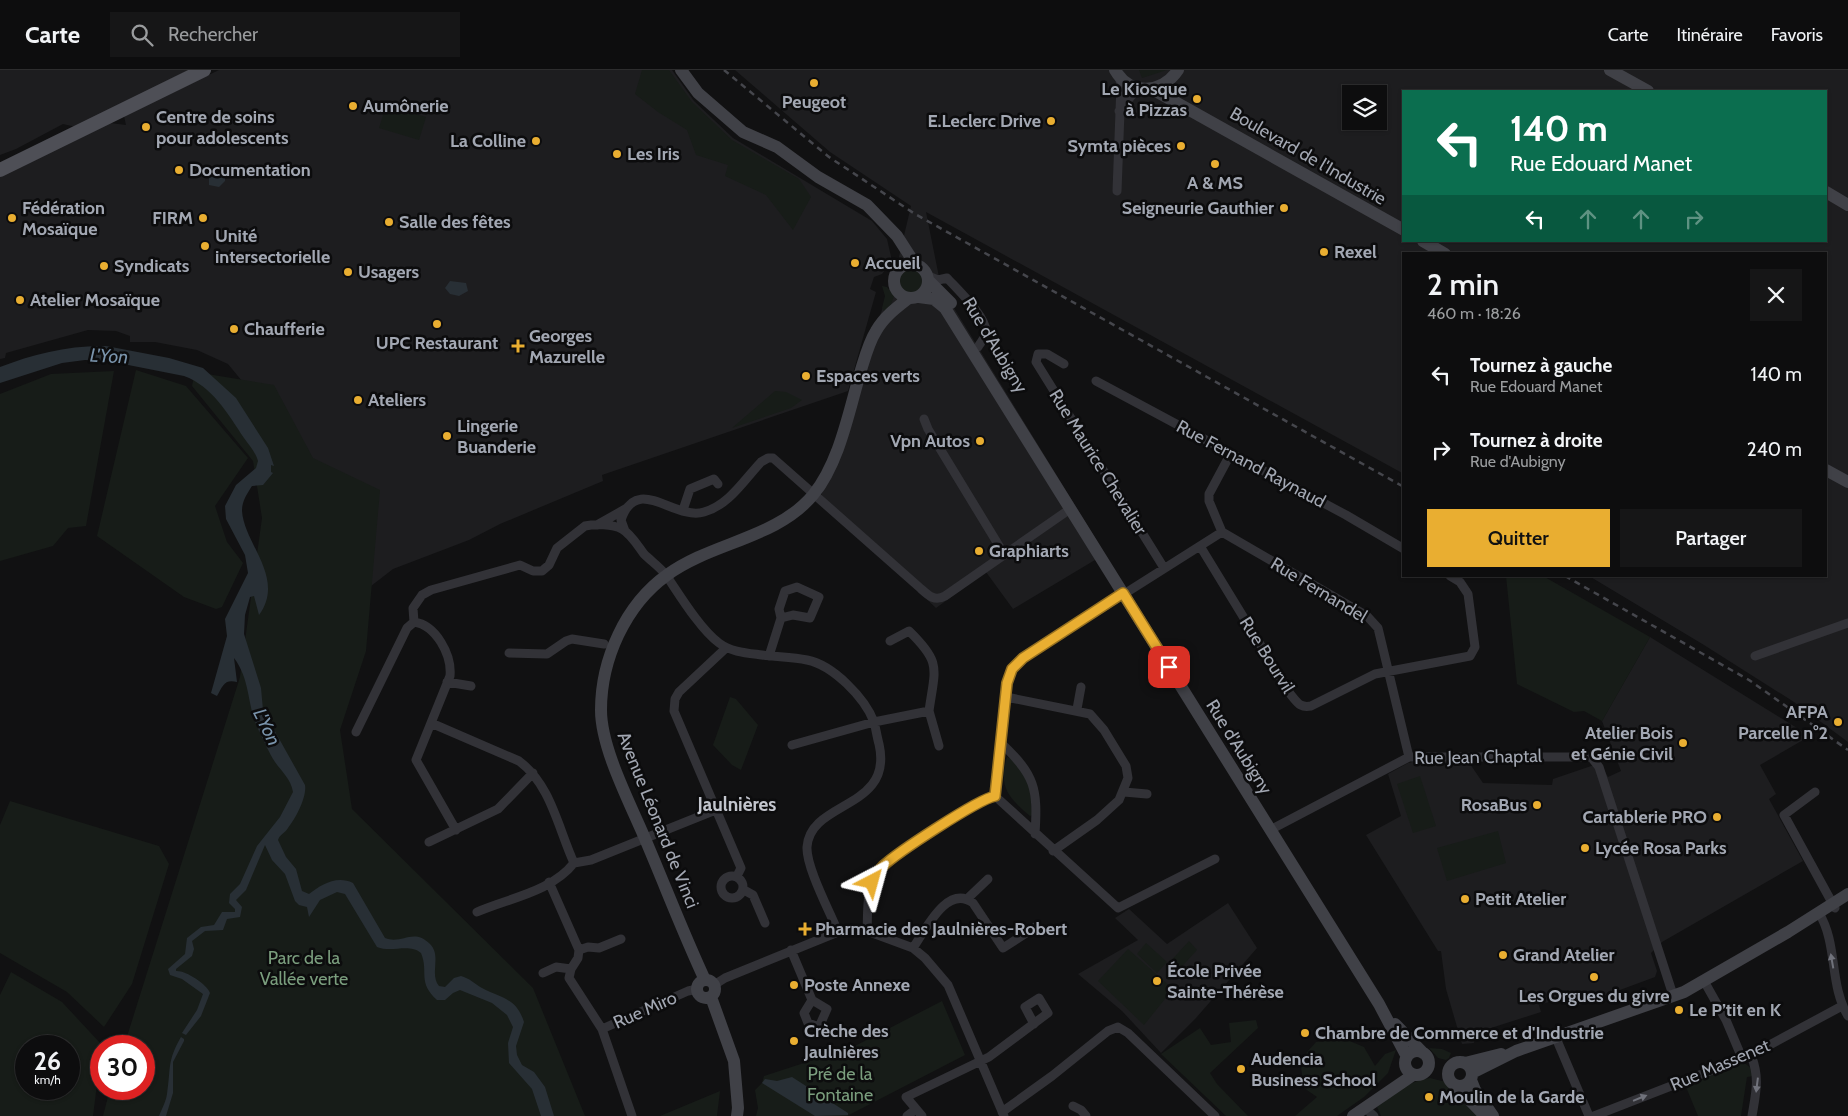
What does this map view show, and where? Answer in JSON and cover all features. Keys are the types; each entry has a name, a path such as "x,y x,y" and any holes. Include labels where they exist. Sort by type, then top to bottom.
{"main road":[{"path":"0,170 204,70"},
{"path":"681,70 698,94 743,132 777,147 818,177 867,205 888,225 914,264 922,268 928,279 926,290 914,298 897,291 894,280 901,267 899,254 888,225"},
{"path":"1610,70 1646,90"},
{"path":"1117,73 1127,84 1138,88 1152,89 1164,85 1176,74"},
{"name":"Boulevard de l'Industrie","path":"1176,74 1178,96 1195,112"},
{"name":"Boulevard de l'Industrie","path":"1152,89 1402,229"},
{"path":"1827,193 1848,205"},
{"path":"1425,242 1442,252"},
{"path":"901,267 914,264"},
{"name":"Rue d'Aubigny","path":"928,279 952,304 978,347 1023,431"},
{"name":"Avenue Léonard de Vinci","path":"890,314 897,291"},
{"name":"Rue d'Aubigny","path":"914,298 934,299 945,308 1379,1004 1409,1065"},
{"name":"Avenue Léonard de Vinci","path":"737,1116 734,1061 707,988 609,752 601,711 607,668 621,629 646,593 666,575 710,551 784,520 814,493 838,445 877,328 890,314 914,298"},
{"path":"1827,471 1848,482"},
{"path":"1835,906 1848,894"},
{"path":"1363,1112 1409,1065 1414,1052 1426,1062 1452,1076 1463,1086 1469,1072 1516,1051 1673,995 1704,980 1848,899"},
{"name":"Rue d'Aubigny","path":"1379,1004 1426,1062"},
{"path":"1409,1065 1421,1075 1426,1062"},
{"path":"1452,1076 1458,1062 1469,1072 1475,1090 1493,1116"},
{"path":"1452,1076 1486,1116"}],"street":[{"path":"1117,73 1121,85 1118,191"},
{"path":"1119,111 1138,88"},
{"name":"Rue Maurice Chevalier","path":"1064,364 1047,354 1038,354 1036,362 1164,568"},
{"name":"Rue Fernand Raynaud","path":"1096,381 1402,548"},
{"path":"924,419 928,429 1004,554"},
{"path":"995,796 1009,675 1018,664 1123,593 1222,532 1209,502 1209,494 1231,453"},
{"path":"597,525 628,508 640,498 698,513 716,507 728,498 761,462 768,458 780,462 930,597 937,599 946,596 1070,509"},
{"path":"683,510 690,488 714,479 718,484"},
{"path":"625,531 621,520 628,508"},
{"path":"414,622 413,608 427,592 520,565 533,571 542,571 549,565 560,544 585,526 619,527 666,575 677,593 711,634 726,648 769,656 806,660 827,668 846,683 874,722 880,753 880,767 874,781 863,796 816,825 807,847 811,866 838,932"},
{"name":"Rue Fernandel","path":"1222,532 1368,616 1378,628 1409,756"},
{"name":"Rue Bourvil","path":"1200,546 1300,706 1311,706 1375,674 1389,671"},
{"path":"1389,671 1470,656 1474,647 1468,594 1460,582 1452,577"},
{"path":"769,656 781,618 779,609 785,591 798,587 819,597 810,618 793,615 781,618"},
{"path":"356,732 407,628 414,622 422,623 430,630 446,652 450,668 447,682 417,757 417,764 456,830"},
{"path":"1754,656 1848,623"},
{"path":"890,641 910,631 928,649 936,666 929,711 939,746"},
{"path":"509,653 547,654 572,639 604,644"},
{"path":"726,648 679,692 674,704 676,718 719,809 741,868 737,876 721,882 722,892 730,898 738,896 744,890"},
{"path":"447,682 471,686"},
{"path":"1077,709 1081,688"},
{"path":"1006,697 1077,709 1090,714 1097,721 1126,766 1128,778 1124,792 1109,811 1053,851"},
{"path":"792,745 874,722 929,711"},
{"path":"430,724 519,761 533,773 541,784 550,803 574,863"},
{"path":"1001,743 1016,758 1032,782 1037,805 1035,834"},
{"name":"Rue Jean Chaptal","path":"1270,830 1409,756 1584,756 1601,777 1673,995"},
{"path":"429,842 498,809 533,773"},
{"path":"1124,792 1147,794"},
{"path":"1815,792 1784,816 1835,906"},
{"path":"995,796 1053,851 1118,908 1215,859"},
{"path":"995,796 930,834 893,858 876,873 870,894 867,931 913,948 925,958 948,985 979,1062 1003,1114 1108,1031 1118,1028 1128,1033 1212,1115"},
{"path":"477,912 540,888 567,872 574,863 591,860 719,809"},
{"path":"737,876 743,883 744,890"},
{"path":"913,948 945,904 959,898 967,898 988,879"},
{"path":"543,973 556,967 570,969 578,958 579,950 549,882"},
{"path":"744,890 753,895 765,923"},
{"path":"967,898 980,912 1003,948 1037,926"},
{"path":"1820,914 1826,926 1838,994 1848,1016"},
{"name":"Rue Miro","path":"570,969 569,978 602,1029 688,991 707,988 725,978 838,932 867,931"},
{"path":"579,950 588,947 599,948 620,939"},
{"path":"791,950 812,1000"},
{"path":"1704,980 1746,1057 1757,1070 1758,1079 1752,1116"},
{"name":"Rue Massenet","path":"1594,1116 1746,1057 1842,1006"},
{"path":"906,1116 919,1112 906,1097 989,1058 1034,1024"},
{"path":"602,1029 632,1116"},
{"path":"1556,1038 1589,1116"},
{"path":"1073,1106 1082,1110 1086,1116"}],"shaded area":[{"path":"0,70 189,70 76,127 63,124 16,149 0,155"},
{"name":"Georges Mazurelle","path":"219,70 672,70 694,101 733,138 872,221 887,239 892,261 882,274 874,277 870,289 876,292 848,391 602,475 603,481 500,524 469,540 393,569 362,593 266,410 228,364 197,350 155,342 130,342 130,336 116,331 88,330 6,353 5,358 0,359 0,177 110,123 126,125 124,116"},
{"path":"735,70 1848,70 1848,742 1794,702 1591,577 1827,577 1827,252 1402,252 1402,473 926,212 941,287 1105,554 1013,609 986,572 936,608 820,499 898,261 911,206 830,152"},
{"name":"Lycée Rosa Parks","path":"1650,637 1810,736 1760,765 1776,794 1769,799 1803,861 1662,942 1651,953 1657,971 1655,977 1574,1007 1571,1001 1564,1003 1562,998 1539,1005 1541,1012 1488,1029 1489,1032 1473,1038 1474,1043 1462,1044 1446,989 1441,951 1438,951 1366,835 1401,816 1388,774 1408,763 1421,760 1468,761 1483,783 1552,785 1553,779 1600,763 1608,777 1621,771 1602,721"},
{"name":"École Privée Sainte-Thérèse","path":"1228,903 1257,948 1196,1018 1161,1053 1122,1011 1078,974 1138,940 1115,918 1129,909 1167,944"}],"green space":[{"path":"642,70 669,70 692,102 732,140 799,179 811,197 793,230 766,195 725,176 728,165 696,155 687,130 658,112 635,94"},
{"path":"1139,70 1167,70 1142,78"},
{"path":"386,106 426,117 419,140 379,128"},
{"path":"912,269 920,273 924,281 920,289 912,293 904,289 900,281 904,273"},
{"path":"882,286 887,287 894,296 889,310 885,312 882,308 885,296"},
{"path":"136,370 186,386 248,458 215,506 227,542 243,563 222,607 216,609 184,597 97,536"},
{"path":"114,371 86,526 68,528 53,546 0,561 0,394 51,374"},
{"name":"Parc de la Vallée verte","path":"195,372 274,385 313,458 380,490 366,651 340,730 352,809 533,988 585,1116 103,1116 107,1100 155,1100 155,1035 127,1035 240,677 262,518 253,461 192,386"},
{"path":"775,391 786,392 802,400 791,408 732,428"},
{"path":"1506,577 1545,577 1650,637 1602,721 1584,711 1574,712 1517,684"},
{"path":"730,697 736,699 758,725 741,770 732,765 713,745"},
{"path":"1007,757 1020,766 1025,773 1032,807 1032,815 1030,816 1016,803 1007,791 1004,776"},
{"path":"1420,776 1436,826 1413,833 1397,784"},
{"path":"10,801 159,846 169,864 132,984 104,1027 67,992 0,953 0,825"},
{"path":"1498,831 1506,863 1447,881 1437,848"},
{"path":"1189,941 1197,950 1176,973 1167,965"},
{"path":"1146,943 1167,962 1157,973 1137,954"},
{"path":"1128,949 1173,989 1144,1025 1098,981"},
{"path":"11,972 62,1002 93,1035 90,1035 90,1100 95,1100 93,1116 0,1116 0,995"},
{"name":"Pré de la Fontaine","path":"942,1001 965,1055 847,1116 756,1116 758,1108 755,1090 762,1083 764,1076 853,1047"},
{"path":"1256,1020 1258,1028 1210,1073 1217,1084 1248,1116 1226,1116 1161,1054 1200,1028 1211,1045 1231,1042 1229,1023"},
{"path":"1345,1039 1364,1047 1375,1066 1385,1054 1396,1050 1388,1073 1364,1097 1337,1116 1295,1116 1317,1097 1304,1088 1300,1060 1316,1042"},
{"path":"1429,1048 1442,1049 1451,1053 1446,1060 1438,1058"},
{"path":"1742,1061 1752,1069 1754,1076 1747,1077 1741,1116 1698,1116 1686,1087"},
{"path":"1430,1078 1446,1082 1482,1116 1381,1116 1377,1107 1407,1085"},
{"path":"720,1091 717,1116 660,1116"}],"water":[{"path":"219,171 225,176 225,181 219,187 209,185 209,174 216,176"},
{"path":"450,281 466,283 468,291 459,296 450,294 445,288"},
{"name":"L'Yon","path":"106,346 169,358 203,368 236,398 268,448 274,466 271,465 271,472 273,473 263,485 252,486 242,507 244,523 261,561 268,588 266,601 259,615 254,596 250,597 245,615 244,634 261,688 263,710 305,785 303,801 291,824 278,840 286,857 296,869 302,891 309,894 324,884 341,880 353,883 385,938 397,940 413,936 424,939 430,944 435,954 435,976 439,986 445,987 454,978 461,976 512,1003 521,1014 524,1022 516,1046 517,1055 522,1065 534,1072 545,1087 554,1116 541,1116 532,1089 509,1063 508,1043 513,1027 507,1015 492,1003 460,990 445,1000 437,1000 427,988 421,953 406,948 383,949 377,947 345,894 337,892 320,900 309,917 307,907 299,905 295,901 285,874 272,860 265,845 246,890 236,900 242,907 240,917 227,919 223,930 205,931 192,941 194,949 192,956 176,969 176,971 195,978 210,993 201,1016 186,1035 182,1033 197,1010 203,994 182,979 170,975 168,969 185,954 187,938 201,927 214,925 222,912 235,912 235,909 229,903 230,894 240,884 257,846 280,817 293,792 288,779 273,758 255,722 243,675 234,658 237,682 227,682 217,696 211,693 227,636 225,619 248,573 245,555 226,519 225,506 236,485 256,468 258,461 256,455 225,410 203,387 184,376 108,361 85,360 62,363 0,383 0,367 13,362 65,349"},
{"path":"181,1037 184,1041 173,1062 173,1093 166,1116 159,1116 166,1097 171,1059"},
{"path":"792,1077 848,1113 848,1115 815,1116 762,1083 765,1079 777,1081"}],"railway":[{"path":"724,70 829,157 915,214 1402,486"},
{"path":"1567,577 1749,680 1848,750"}],"place":[{"name":"Peugeot","path":"814,83"},
{"name":"Le Kiosque à Pizzas","path":"1197,99"},
{"name":"Aumônerie","path":"353,106"},
{"name":"E.Leclerc Drive","path":"1051,121"},
{"name":"Centre de soins pour adolescents","path":"146,127"},
{"name":"La Colline","path":"536,141"},
{"name":"Symta pièces","path":"1181,146"},
{"name":"Les Iris","path":"617,154"},
{"name":"A & MS","path":"1215,164"},
{"name":"Documentation","path":"179,170"},
{"name":"Seigneurie Gauthier","path":"1284,208"},
{"name":"Fédération Mosaïque","path":"12,218"},
{"name":"FIRM","path":"203,218"},
{"name":"Salle des fêtes","path":"389,222"},
{"name":"Unité intersectorielle","path":"205,246"},
{"name":"Rexel","path":"1324,252"},
{"name":"Accueil","path":"855,263"},
{"name":"Syndicats","path":"104,266"},
{"name":"Usagers","path":"348,272"},
{"name":"Atelier Mosaïque","path":"20,300"},
{"name":"UPC Restaurant","path":"437,324"},
{"name":"Chaufferie","path":"234,329"},
{"name":"Georges Mazurelle","path":"518,346"},
{"name":"Espaces verts","path":"806,376"},
{"name":"Ateliers","path":"358,400"},
{"name":"Lingerie Buanderie","path":"447,436"},
{"name":"Vpn Autos","path":"980,441"},
{"name":"Graphiarts","path":"979,551"},
{"name":"AFPA Parcelle n°2","path":"1838,722"},
{"name":"Atelier Bois et Génie Civil","path":"1683,743"},
{"name":"RosaBus","path":"1537,805"},
{"name":"Cartablerie PRO","path":"1717,817"},
{"name":"Lycée Rosa Parks","path":"1585,848"},
{"name":"Petit Atelier","path":"1465,899"},
{"name":"Pharmacie des Jaulnières-Robert","path":"805,929"},
{"name":"Grand Atelier","path":"1503,955"},
{"name":"Les Orgues du givre","path":"1594,977"},
{"name":"École Privée Sainte-Thérèse","path":"1157,981"},
{"name":"Poste Annexe","path":"794,985"},
{"name":"Le P’tit en K","path":"1679,1010"},
{"name":"Chambre de Commerce et d'Industrie","path":"1305,1033"},
{"name":"Crèche des Jaulnières","path":"794,1041"},
{"name":"Audencia Business School","path":"1241,1069"},
{"name":"Moulin de la Garde","path":"1429,1097"}],"district":[{"name":"Jaulnières","path":"737,804"}],"route":[{"path":"872,882 876,873 893,858 962,813 995,796 1007,683 1012,669 1023,658 1123,593 1169,667"}]}
